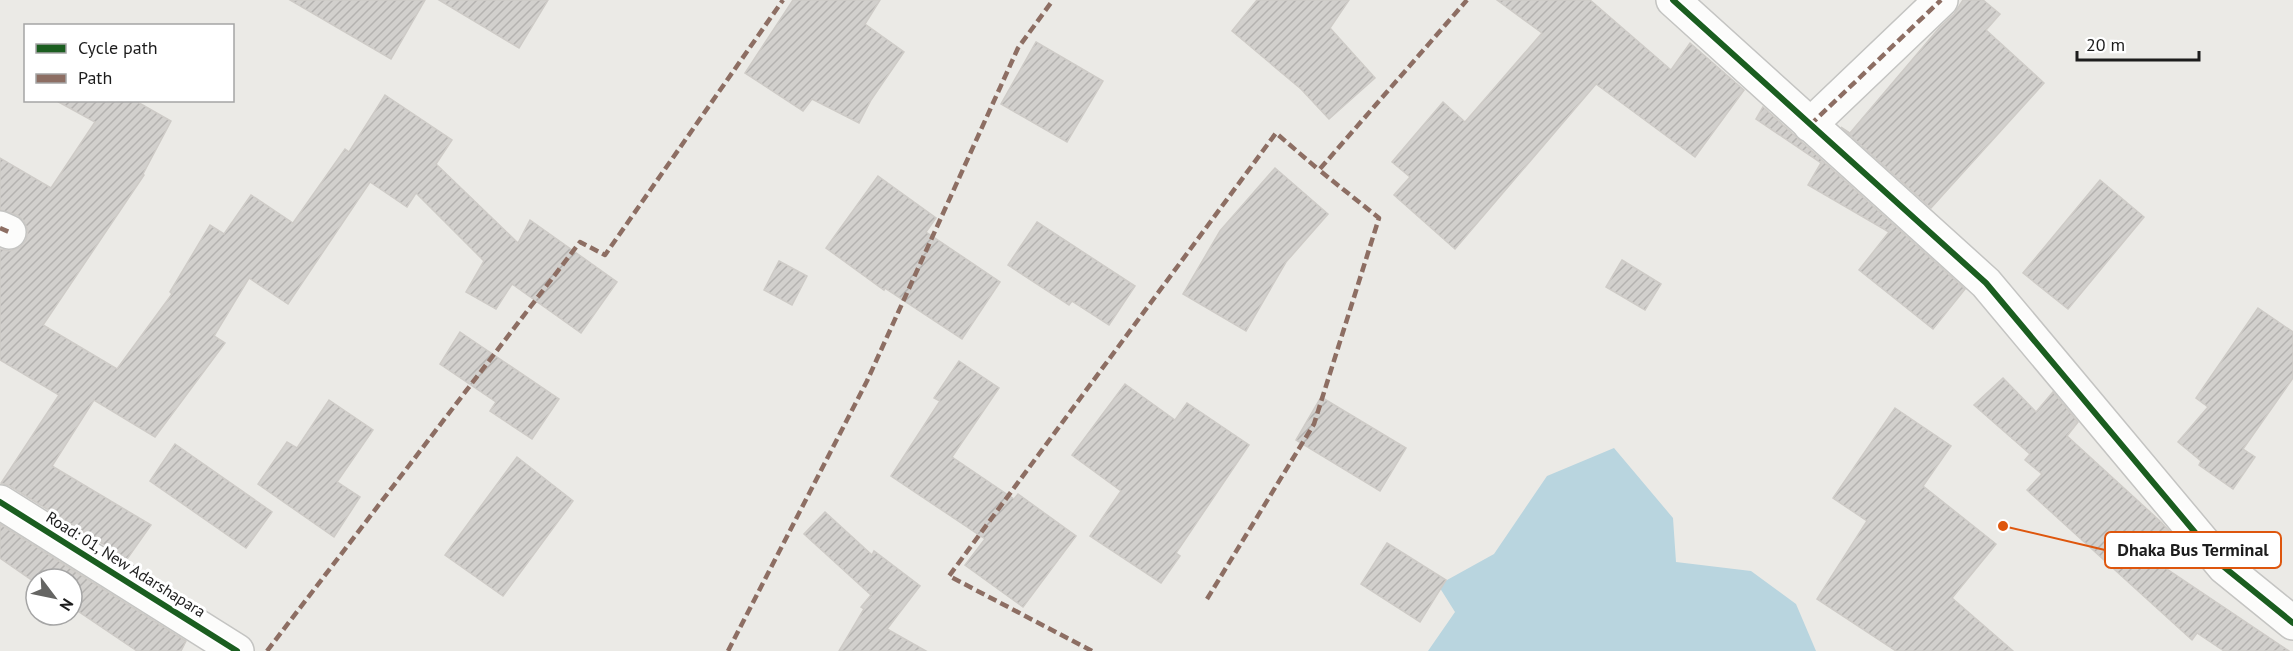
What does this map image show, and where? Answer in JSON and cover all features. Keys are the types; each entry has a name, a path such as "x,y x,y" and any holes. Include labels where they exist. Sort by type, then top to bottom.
{"street":[{"path":"1673,0 1986,283 2224,567 2293,623"},
{"path":"1810,125 1941,0"},
{"name":"Road: 01, New Adarshapara","path":"0,502 237,651"}],"water":[{"path":"1614,448 1673,518 1676,562 1751,571 1796,604 1816,651 1428,651 1455,612 1438,585 1494,554 1547,476"}],"building":[{"path":"290,0 425,0 391,59"},
{"path":"439,0 548,0 519,48"},
{"path":"793,0 880,0 865,24 904,52 871,100 859,123 812,99 803,111 745,73"},
{"path":"1257,0 1349,0 1330,28 1375,78 1329,119 1301,89 1232,31"},
{"path":"1497,0 1590,0 1671,70 1690,43 1744,90 1695,157 1596,84 1455,249 1394,195 1410,177 1392,162 1443,102 1465,122 1542,33"},
{"path":"1963,0 1983,0 2000,14 1986,30 2044,83 1931,208 1841,127 1850,133 1940,27 1954,14"},
{"path":"1036,42 1103,81 1067,142 1001,104"},
{"path":"385,95 452,140 436,164 518,243 530,220 617,282 581,333 512,284 496,309 466,292 484,261 416,193 407,207 370,182 288,304 249,278 214,336 225,343 155,437 94,400 52,466 151,525 127,559 10,486 1,483 59,395 0,360 0,249 10,251 20,247 26,240 28,231 24,221 17,215 0,210 0,158 51,188 95,122 59,102 138,102 171,121 144,175 43,325 117,369 172,294 170,292 210,225 224,234 251,195 293,223 345,149 349,152"},
{"path":"1763,107 1965,289 1933,329 1859,270 1889,232 1808,185 1821,163 1756,119"},
{"path":"1275,168 1328,214 1286,262 1246,331 1183,294 1220,231"},
{"path":"878,176 936,218 926,232 1000,282 962,339 885,288 884,290 826,248"},
{"path":"2100,180 2144,217 2068,309 2023,273"},
{"path":"1037,222 1135,286 1109,325 1072,301 1069,305 1008,265"},
{"path":"1622,260 1661,284 1645,310 1606,287"},
{"path":"779,261 807,276 792,305 764,290"},
{"path":"2258,308 2293,332 2293,378 2243,449 2255,457 2233,489 2199,465 2201,461 2178,442 2208,407 2196,398"},
{"path":"460,332 559,399 532,439 490,411 496,402 440,364"},
{"path":"959,361 999,388 952,457 1014,499 1018,494 1076,536 1023,607 965,565 985,539 891,476 940,401 934,398"},
{"path":"2003,378 2036,412 2053,392 2078,422 2067,436 2173,535 2152,559 2289,651 2224,651 2197,633 2192,640 2027,490 2042,474 2025,460 2030,454 1974,405"},
{"path":"1125,384 1175,420 1187,403 1249,445 1176,553 1180,556 1161,583 1090,536 1121,491 1072,455"},
{"path":"1321,397 1406,448 1380,491 1296,440"},
{"path":"329,400 373,430 337,482 360,497 334,537 258,484 287,442 297,448"},
{"path":"1895,408 1951,446 1923,486 1996,544 1952,598 2013,651 1896,651 1817,599 1867,521 1833,498"},
{"path":"175,444 272,512 246,548 150,481"},
{"path":"517,457 573,501 503,596 445,555"},
{"path":"825,512 872,555 874,551 920,586 887,629 926,651 839,651 864,609 861,607 871,595 804,534"},
{"path":"0,524 68,567 24,567 24,575 0,558"},
{"path":"1387,543 1446,580 1420,622 1361,584"},
{"path":"84,577 186,641 181,651 137,651 84,615"}],"marked path":[{"path":"267,651 580,242 605,255 783,0"},
{"path":"728,651 867,381 1018,48 1053,0"},
{"path":"1207,599 1314,424 1379,218 1319,170 1467,0"},
{"path":"1810,125 1941,0"},
{"path":"1092,651 949,576 1276,133 1319,170"},
{"path":"0,228 9,232"}],"cycle path":[{"path":"1673,0 1986,283 2224,567 2293,623"},
{"path":"0,502 237,651"}],"place":[{"name":"Dhaka Bus Terminal","path":"2003,526"}]}
